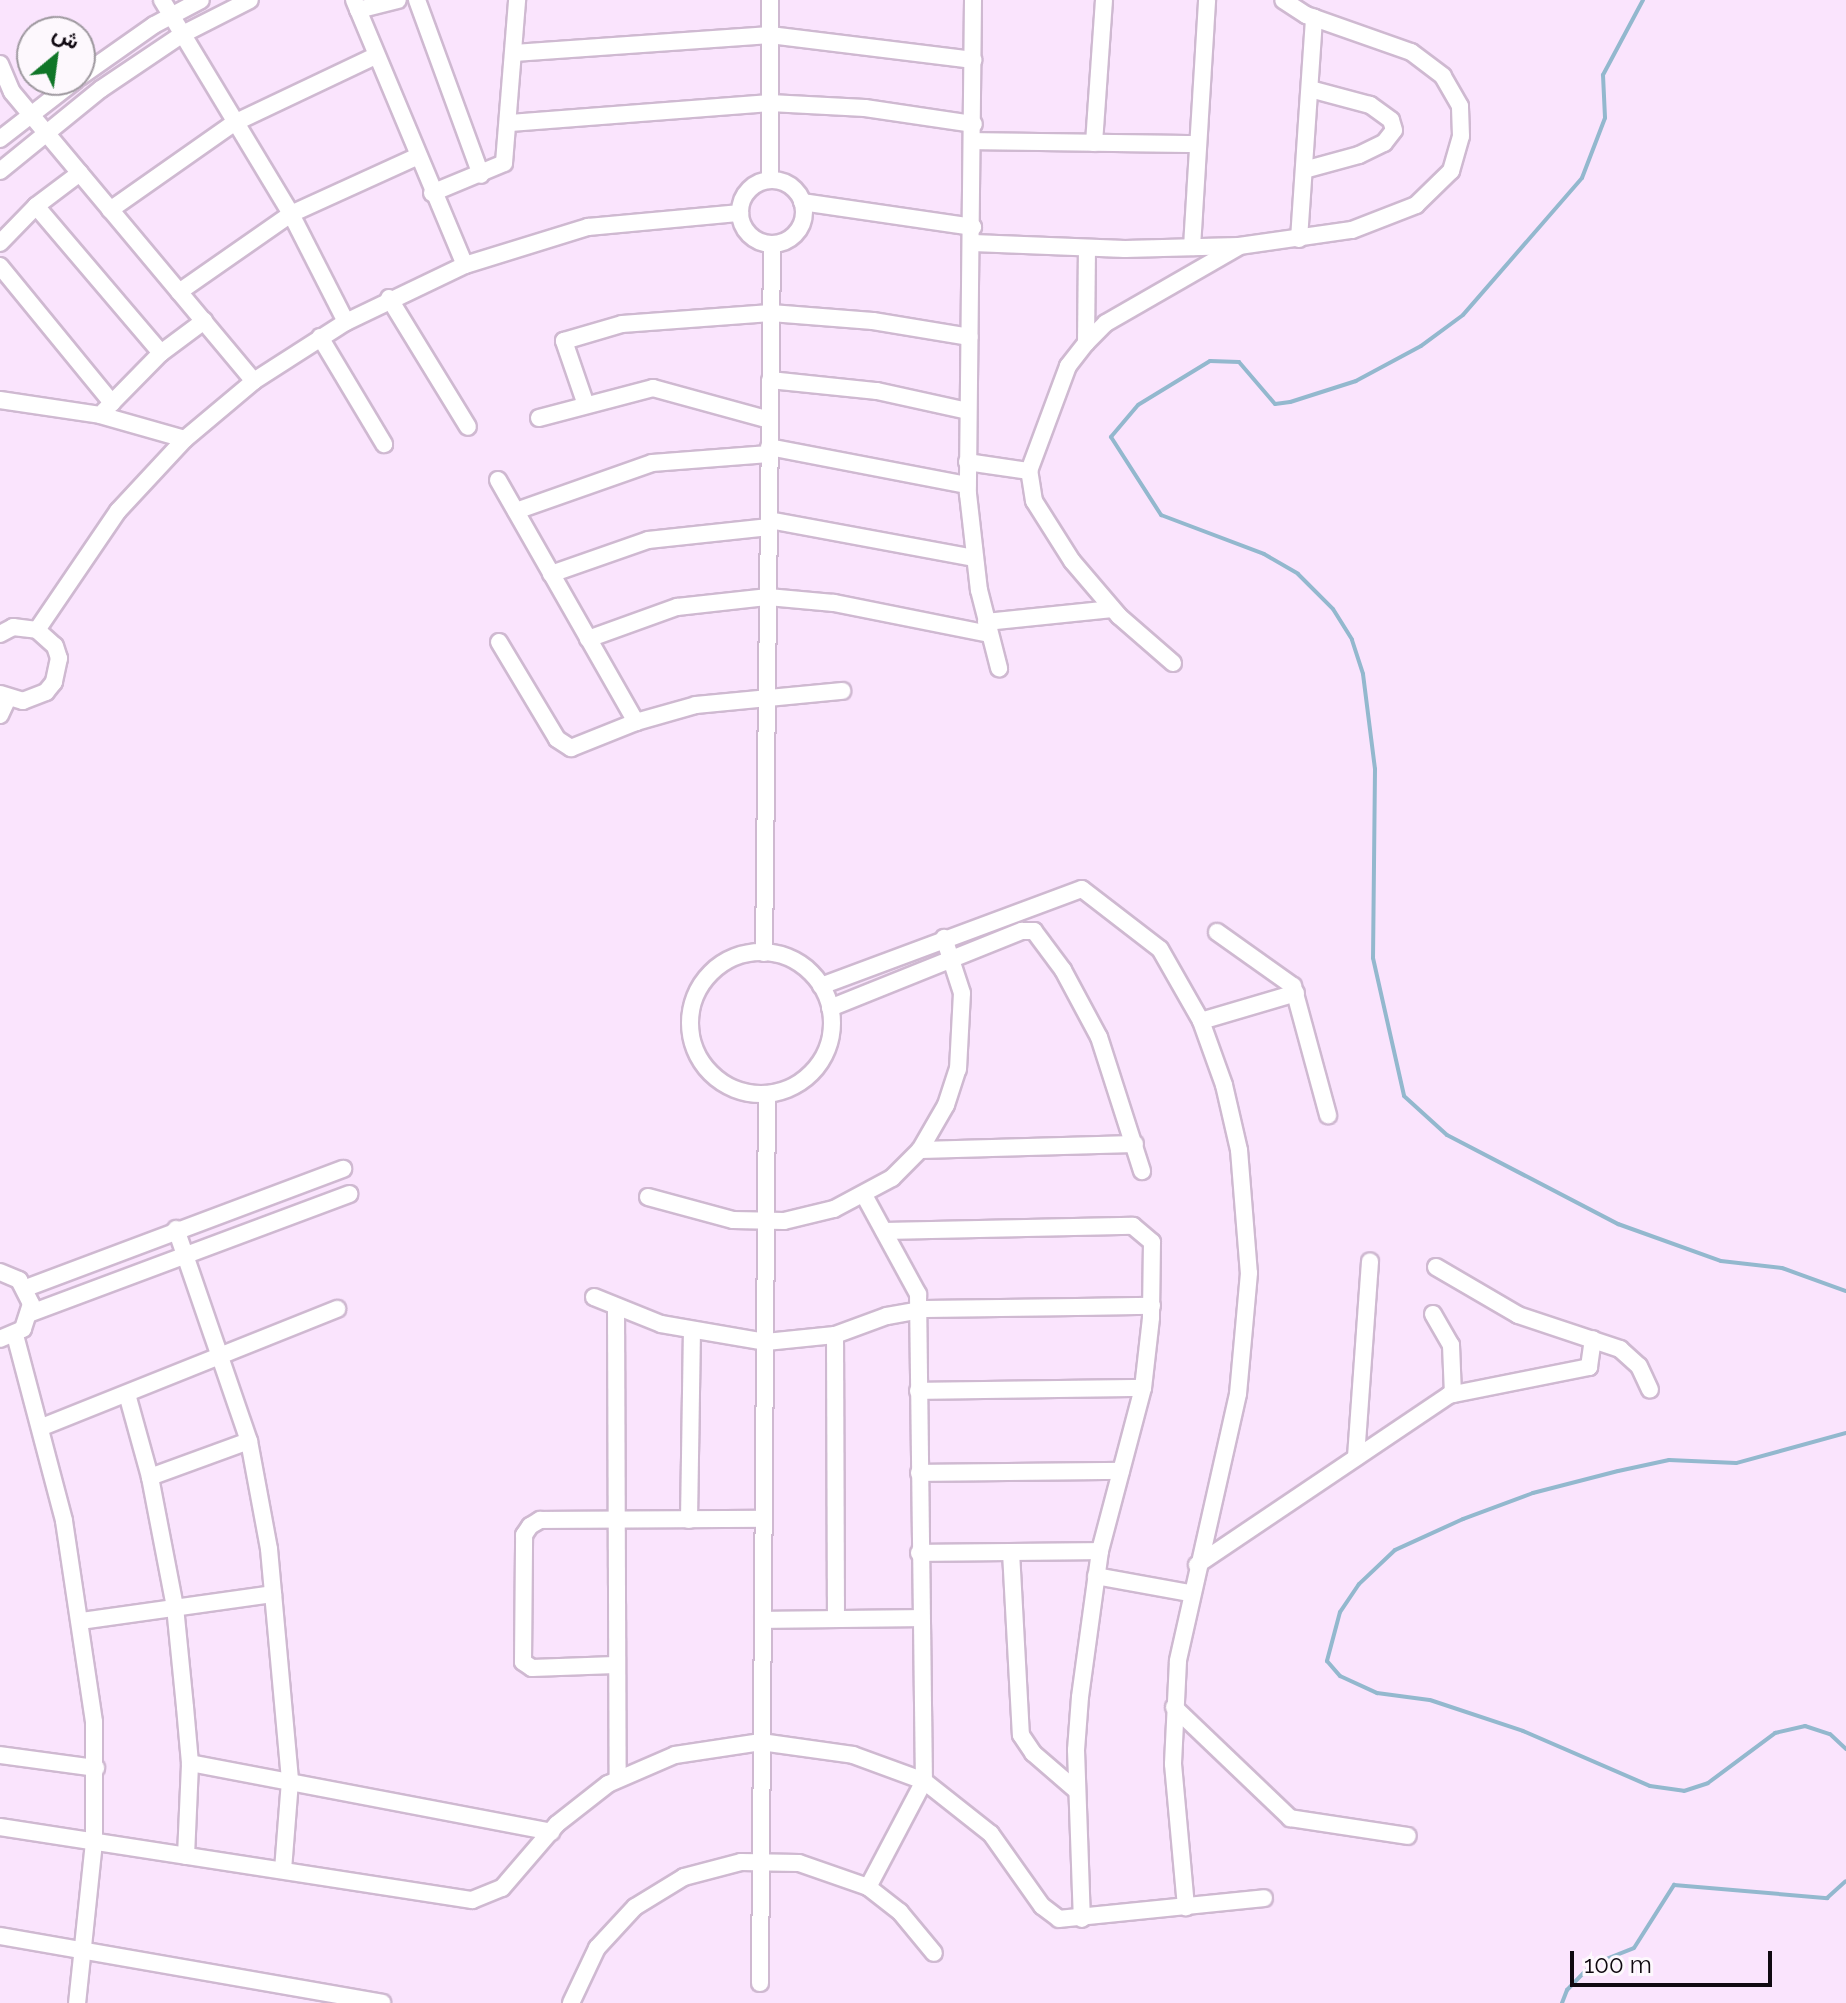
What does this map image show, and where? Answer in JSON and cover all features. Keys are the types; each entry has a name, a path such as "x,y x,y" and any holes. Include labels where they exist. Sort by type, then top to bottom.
{"street":[{"path":"162,0 291,214 346,322"},
{"path":"96,67 171,16 201,0"},
{"path":"0,171 44,131 181,35 250,0"},
{"path":"398,0 356,5 416,157 465,265"},
{"path":"417,0 481,175"},
{"path":"432,193 504,163 510,123 517,0"},
{"path":"770,0 770,180"},
{"path":"973,0 973,235 967,485 974,558 999,668"},
{"path":"1094,143 1104,0"},
{"path":"1192,247 1207,0"},
{"path":"740,213 752,187 770,180 790,186 802,202 973,235 1087,248 1192,247 1239,246 1352,230 1416,205 1451,171 1461,136 1460,106 1443,76 1411,52 1314,18 1283,0"},
{"path":"1299,239 1314,18"},
{"path":"514,53 770,35 973,60"},
{"path":"110,210 234,123 375,56"},
{"path":"0,64 29,113 254,381"},
{"path":"1304,170 1359,155 1384,143 1394,130 1391,120 1370,105 1310,89"},
{"path":"0,139 54,96"},
{"path":"510,123 770,103 865,108 974,133 1094,143 1198,144"},
{"path":"179,292 291,214 416,157"},
{"path":"0,243 36,206 80,173"},
{"path":"740,213 752,237 772,244 797,233 802,202"},
{"path":"36,206 161,353"},
{"path":"37,630 118,511 185,439 254,381 320,337 389,298 465,265 588,227 740,213"},
{"path":"764,953 772,244"},
{"path":"1173,663 1112,609 1040,511 1029,471 1068,366 1086,343 1106,323 1239,246"},
{"path":"1086,343 1087,248"},
{"path":"0,266 106,409"},
{"path":"389,298 468,427"},
{"path":"586,405 564,345 568,336 680,316 771,313 873,321 970,337"},
{"path":"106,409 161,353 204,321"},
{"path":"320,337 384,444"},
{"path":"770,380 877,391 968,411"},
{"path":"539,418 653,388 770,420"},
{"path":"4,398 106,409 185,439"},
{"path":"516,511 652,463 769,451 967,485"},
{"path":"967,462 1029,471"},
{"path":"498,480 636,722"},
{"path":"551,574 648,540 769,523 974,558"},
{"path":"588,639 677,607 768,597 834,603 988,628 1112,609"},
{"path":"0,634 13,627 37,630 55,646 59,671 54,682 36,699 4,696 0,715"},
{"path":"499,642 566,747 582,747 636,722 696,705 769,695 842,691"},
{"path":"821,986 1082,889 1160,949 1201,1021 1237,1139 1249,1273 1238,1394 1190,1593 1174,1707 1174,1798 1186,1907"},
{"path":"830,1008 1022,931 1037,933 1099,1037 1142,1171"},
{"path":"1217,932 1286,978 1296,993 1328,1115"},
{"path":"648,1197 717,1216 767,1221 818,1214 864,1195 920,1150 946,1105 961,1050 962,993 944,938"},
{"path":"764,953 795,961 821,986 830,1008 829,1044 818,1066 801,1082 767,1094 743,1092 711,1075 692,1044 689,1020 699,986 716,968 736,956 764,953"},
{"path":"1201,1021 1296,993"},
{"path":"760,1983 767,1094"},
{"path":"920,1150 1135,1144"},
{"path":"26,1288 176,1229 343,1169"},
{"path":"77,2003 86,1951 96,1768 81,1621 42,1427 8,1337 31,1313 184,1253 349,1194"},
{"path":"864,1195 915,1285 918,1310 919,1618 924,1781 868,1887"},
{"path":"884,1231 1138,1227 1152,1242 1152,1306 1143,1388 1100,1551 1079,1710 1077,1791 1082,1919"},
{"path":"176,1229 249,1441 273,1594 290,1781 283,1870"},
{"path":"1356,1457 1370,1261"},
{"path":"1436,1267 1518,1315 1593,1339 1634,1360 1650,1390"},
{"path":"0,1272 26,1288 31,1313"},
{"path":"594,1297 692,1332 766,1342 835,1335 918,1310 1152,1306"},
{"path":"616,1307 615,1665 618,1778"},
{"path":"42,1427 337,1309"},
{"path":"1433,1314 1451,1345 1453,1394"},
{"path":"689,1520 692,1332"},
{"path":"835,1335 836,1619"},
{"path":"1197,1565 1453,1394 1587,1368 1593,1362 1593,1339"},
{"path":"918,1391 1143,1388"},
{"path":"127,1394 150,1477 175,1607 190,1763 186,1856"},
{"path":"150,1477 249,1441"},
{"path":"919,1473 1121,1471"},
{"path":"615,1665 532,1668 523,1658 526,1530 540,1520 764,1519"},
{"path":"919,1553 1100,1551"},
{"path":"1011,1552 1021,1735 1033,1753 1077,1791"},
{"path":"1096,1576 1190,1593"},
{"path":"81,1621 273,1594"},
{"path":"763,1620 919,1618"},
{"path":"1174,1707 1290,1818 1408,1836"},
{"path":"0,1827 472,1900 502,1888 551,1832 588,1797 618,1778 675,1755 761,1742 832,1750 924,1781 991,1834 1047,1912 1065,1920 1264,1898"},
{"path":"0,1755 96,1768"},
{"path":"190,1763 551,1832"},
{"path":"571,2003 597,1948 635,1907 703,1870 761,1861 819,1868 868,1887 900,1912 934,1953"},
{"path":"0,1936 382,2003"}],"waterway":[{"path":"1643,0 1603,75 1605,118 1582,178 1463,315 1421,346 1356,381 1290,402 1275,404 1239,362 1210,361 1138,405 1111,437 1161,515 1264,554 1298,574 1333,609 1352,640 1363,674 1375,769 1373,958 1404,1096 1447,1135 1618,1224 1721,1261 1782,1268 1846,1291"},
{"path":"1846,1433 1736,1463 1669,1460 1618,1471 1533,1493 1463,1519 1395,1550 1359,1584 1340,1612 1327,1661 1340,1676 1377,1693 1430,1700 1523,1731 1650,1786 1684,1791 1708,1783 1775,1733 1805,1726 1830,1734 1846,1749"},
{"path":"1562,2003 1567,1990 1591,1965 1634,1948 1674,1885 1827,1898 1846,1881"}]}
